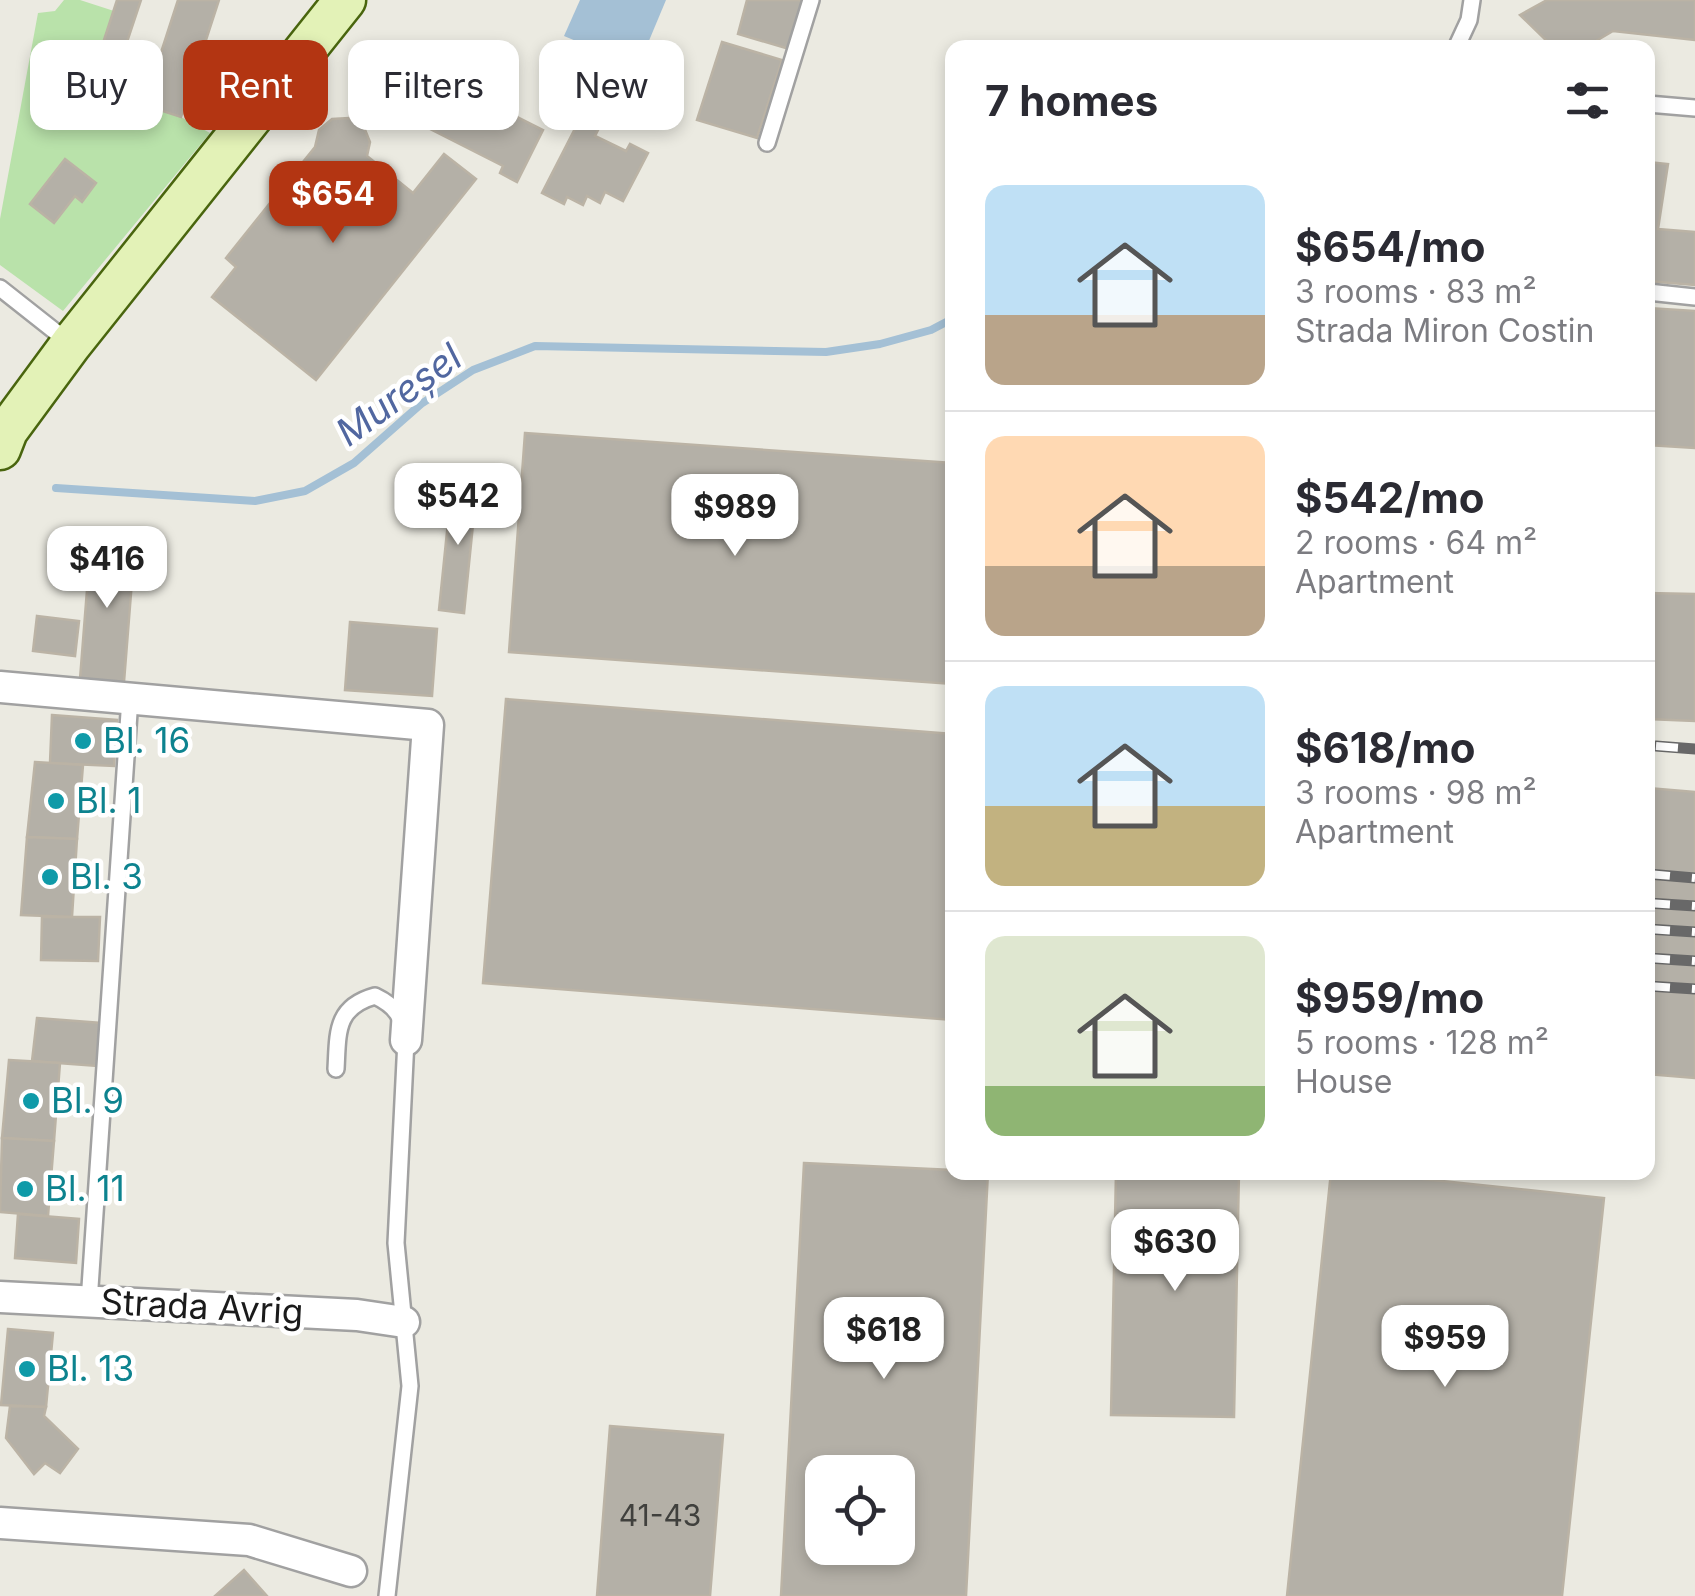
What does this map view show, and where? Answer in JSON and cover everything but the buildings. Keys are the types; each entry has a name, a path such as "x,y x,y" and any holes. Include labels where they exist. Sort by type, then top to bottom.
{"main road":[{"path":"0,449 7,431 71,344 345,0"}],"street":[{"path":"0,688 428,725 406,1040"},
{"name":"Strada Avrig","path":"0,1298 357,1315 404,1322"},
{"path":"0,1523 248,1540 351,1571"}],"lane":[{"path":"766,143 811,0"},
{"path":"1460,40 1469,20 1472,0"},
{"path":"1655,105 1695,108"},
{"path":"0,288 71,344"},
{"path":"1655,293 1695,297"},
{"path":"90,1302 130,698"},
{"path":"336,1069 342,1020 350,1007 375,996 397,1010 406,1040 396,1243 410,1386 387,1596"}],"green space":[{"path":"64,0 80,0 114,11 105,40 33,40 38,13 55,11"},
{"path":"30,56 30,130 163,130 163,112 183,118 183,130 210,133 63,311 0,265 0,219"}],"water":[{"path":"580,0 666,0 649,40 574,40 564,36"}],"waterway":[{"name":"Mureșel","path":"56,488 255,501 305,491 354,463 421,404 473,370 535,346 826,352 880,344 945,323"}],"railway":[{"path":"1656,746 1695,749"},
{"path":"1655,875 1695,878"},
{"path":"1655,903 1695,906"},
{"path":"1655,929 1695,932"},
{"path":"1655,958 1695,961"},
{"path":"1655,986 1695,989"}],"place":[{"name":"Bl. 16","path":"83,741"},
{"name":"Bl. 1","path":"56,801"},
{"name":"Bl. 3","path":"50,877"},
{"name":"Bl. 9","path":"31,1101"},
{"name":"Bl. 11","path":"25,1189"},
{"name":"Bl. 13","path":"27,1369"}]}
